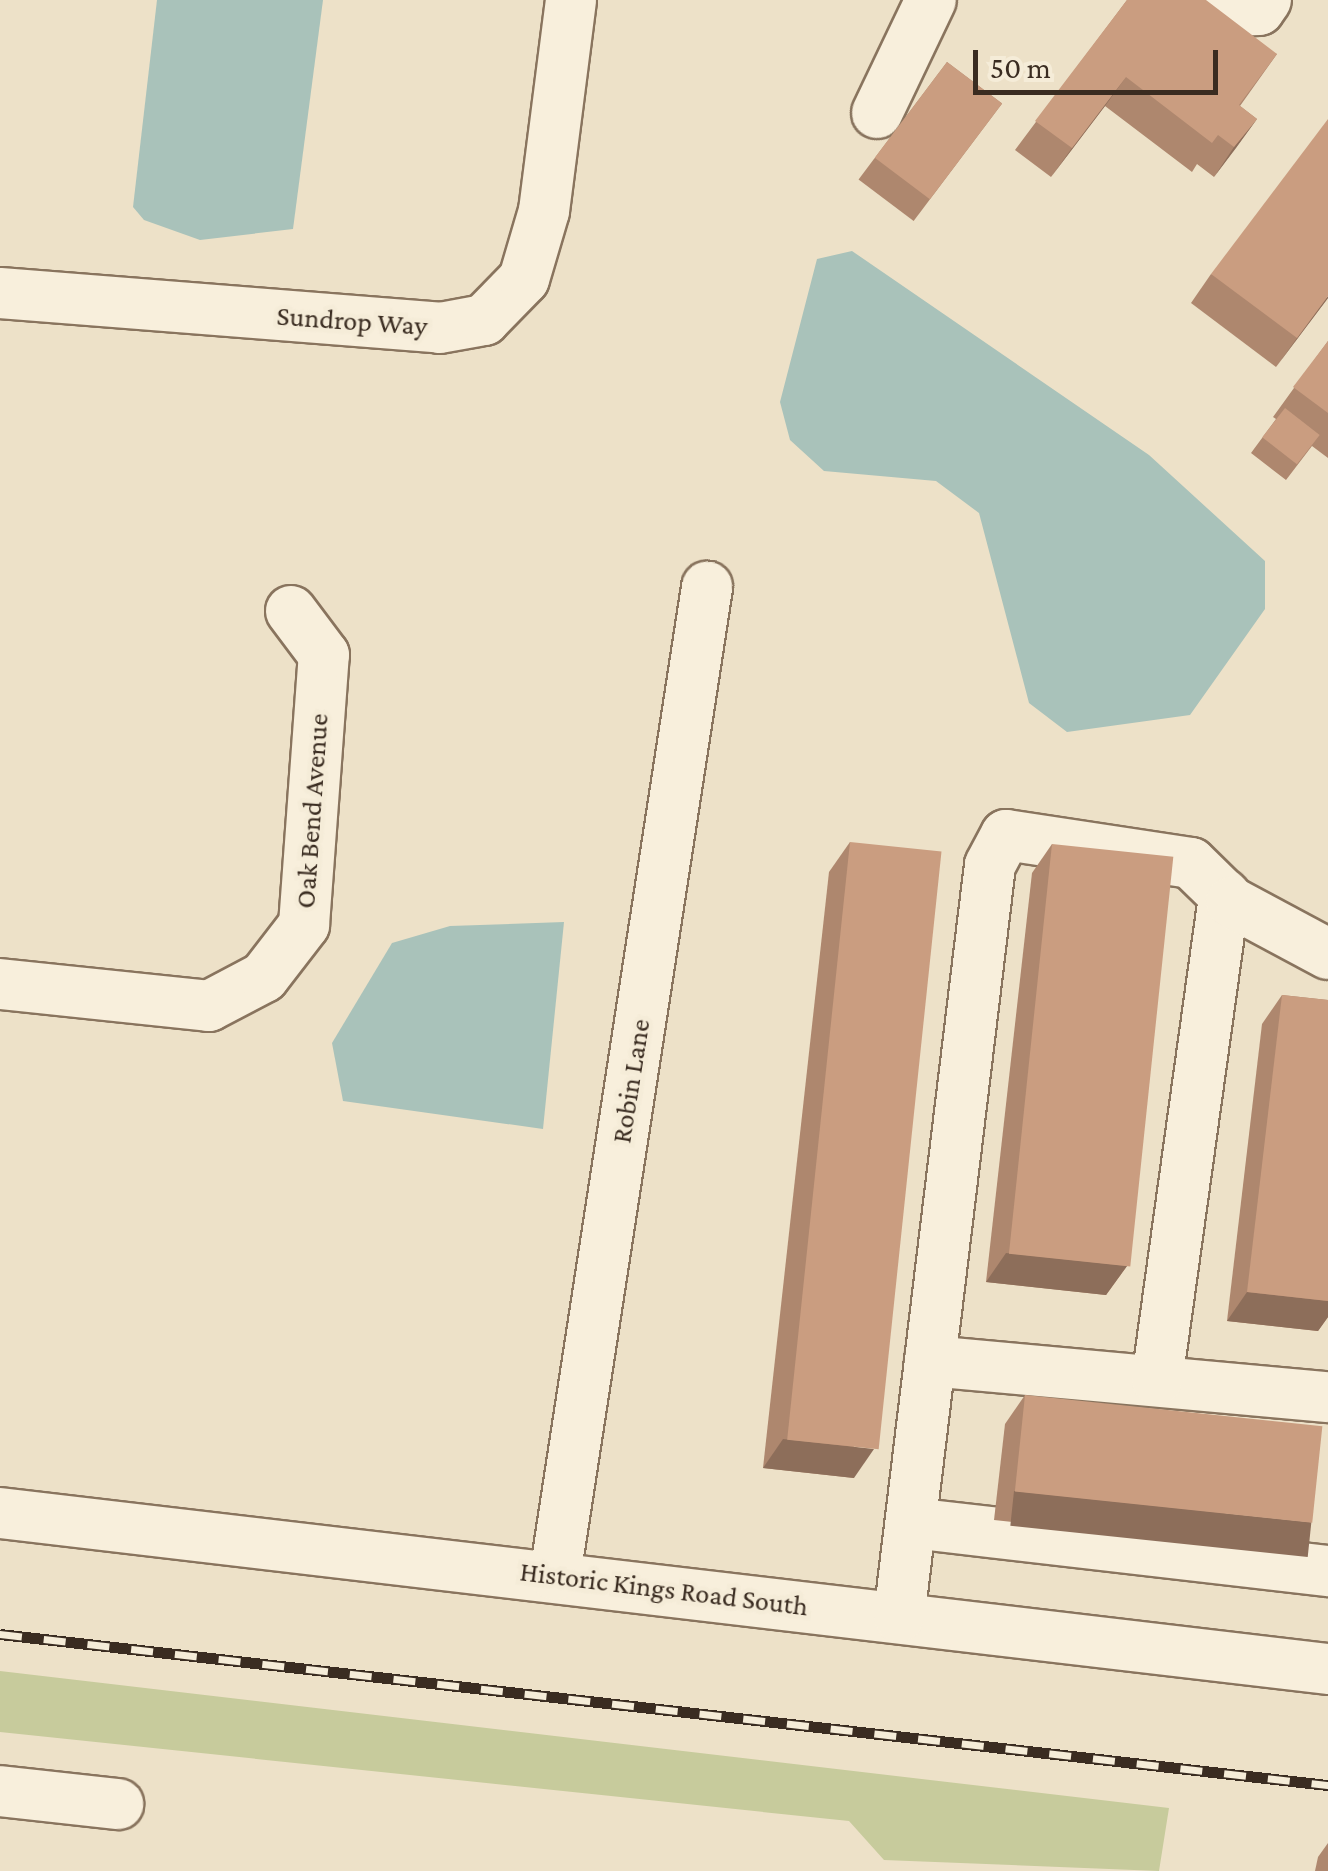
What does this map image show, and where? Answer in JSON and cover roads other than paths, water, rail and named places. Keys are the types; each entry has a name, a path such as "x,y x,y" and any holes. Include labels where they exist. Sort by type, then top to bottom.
{"street":[{"name":"Sundrop Way","path":"0,293 440,328 484,320 524,279 544,212 572,0"},
{"path":"877,113 931,0"},
{"path":"1211,0 1228,11 1259,10 1266,0"},
{"name":"Robin Lane","path":"555,1575 707,586"},
{"name":"Oak Bend Avenue","path":"0,984 209,1006 264,977 304,926 324,655 291,611"},
{"path":"898,1617 990,865 1006,834 1191,863 1224,895 1328,954"},
{"path":"1157,1380 1224,895"},
{"path":"930,1362 1328,1396"},
{"name":"Historic Kings Road South","path":"0,1513 555,1575 1328,1669"},
{"path":"912,1522 1328,1571"},
{"path":"0,1791 118,1804"}],"water":[{"path":"157,0 323,0 293,229 200,240 144,220 133,207"},
{"path":"852,251 1149,455 1265,561 1265,609 1190,715 1067,732 1029,703 979,513 936,481 824,471 790,440 780,402 817,259"},
{"path":"564,922 543,1129 343,1101 332,1043 392,943 450,926"}],"railway":[{"path":"0,1634 1328,1785"}]}
